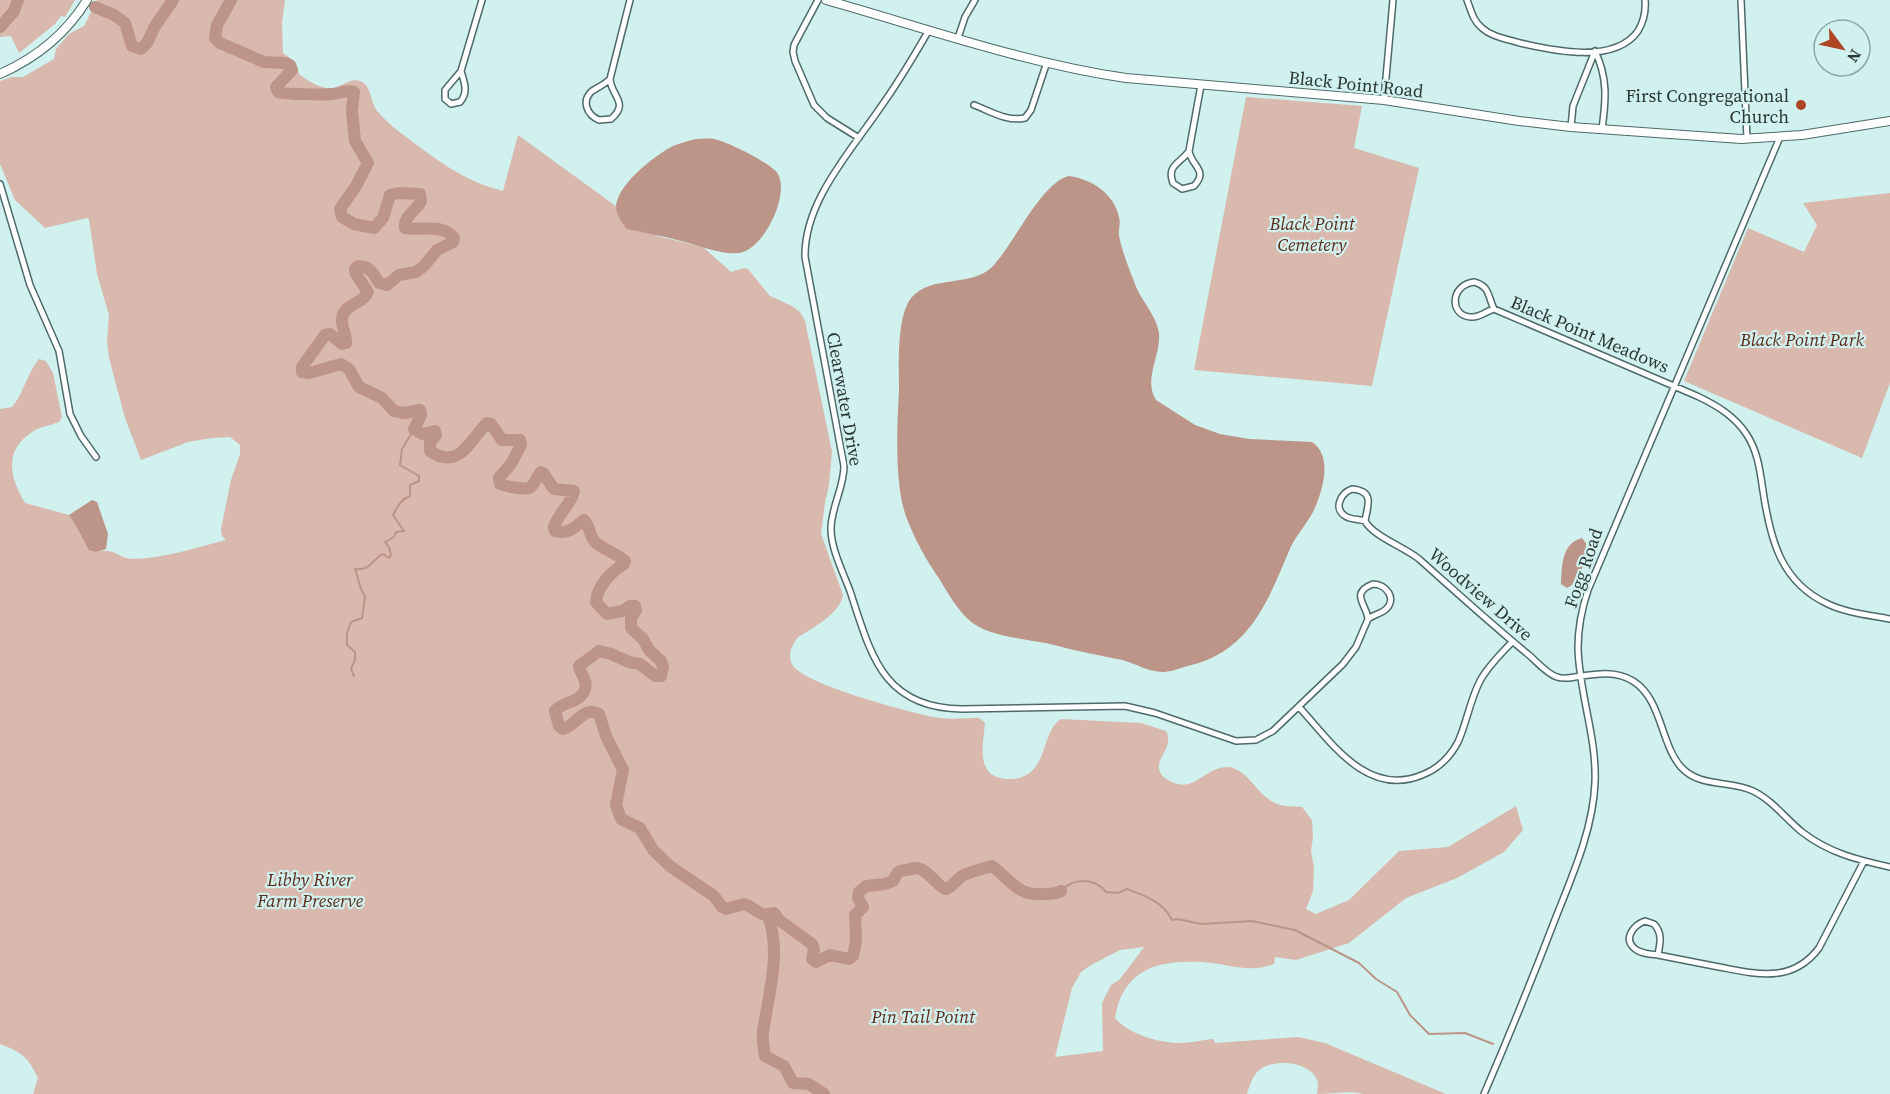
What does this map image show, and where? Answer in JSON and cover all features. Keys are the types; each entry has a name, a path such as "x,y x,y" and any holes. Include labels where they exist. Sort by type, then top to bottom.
{"main road":[{"path":"0,74 28,61 51,44 87,0"},
{"name":"Black Point Road","path":"826,0 1047,62 1116,77 1384,100 1519,122 1747,138 1780,137 1890,122"}],"street":[{"path":"461,70 466,86 465,95 460,102 451,104 445,99 445,90 461,70 482,0"},
{"path":"610,80 602,87 592,91 587,99 586,105 589,113 599,120 611,119 618,110 619,100 611,88 610,80 630,0"},
{"path":"818,0 794,45 795,61 811,100 818,110 859,138"},
{"path":"958,38 965,17 975,0"},
{"path":"1384,100 1393,0"},
{"path":"1467,0 1477,23 1493,35 1544,48 1595,51 1617,48 1632,38 1643,19 1645,0"},
{"path":"1741,0 1747,138"},
{"name":"Clearwater Drive","path":"929,30 813,210 806,232 805,257 844,466 842,485 833,514 832,538 867,644 885,676 910,697 939,707 962,709 1131,707 1155,713 1222,738 1243,742 1262,737 1273,730 1348,658 1360,641 1368,620 1368,614 1361,603 1361,595 1370,585 1381,585 1389,593 1390,604 1385,611 1368,620"},
{"path":"1571,127 1573,106 1595,51"},
{"path":"1595,51 1604,72 1606,90 1602,129"},
{"path":"974,105 1006,117 1025,118 1031,110 1047,62"},
{"path":"1189,151 1190,158 1199,170 1200,176 1194,186 1182,189 1173,183 1171,173 1175,164 1186,157 1189,151 1201,85"},
{"name":"Fogg Road","path":"1484,1094 1541,956 1576,864 1588,825 1594,792 1594,762 1581,676 1579,635 1588,590 1780,137"},
{"path":"0,184 30,285 60,351 70,414 81,436 96,457"},
{"name":"Black Point Meadows","path":"1494,309 1477,317 1465,316 1458,310 1457,292 1465,284 1471,282 1480,284 1488,292 1494,309 1673,386 1731,416 1747,435 1758,462 1771,537 1781,560 1794,578 1806,590 1828,604 1890,620"},
{"name":"Woodview Drive","path":"1365,521 1369,504 1367,497 1357,490 1347,491 1340,501 1342,513 1350,518 1365,521 1370,528 1419,559 1512,642 1554,676 1561,678 1608,673 1632,681 1646,694 1676,759 1686,772 1708,782 1753,791 1815,841 1844,856 1890,867"},
{"path":"1299,707 1344,756 1363,771 1378,778 1393,780 1419,777 1436,768 1451,753 1480,682 1512,642"},
{"path":"1658,955 1661,936 1657,928 1650,922 1637,924 1630,936 1632,946 1640,951 1658,955 1759,974 1781,973 1795,969 1810,959 1819,948 1864,861"}],"green space":[{"path":"0,0 75,0 65,17 61,16 55,24 19,53 11,36 0,37"},
{"path":"97,0 285,0 282,23 283,53 295,62 299,74 312,83 327,88 352,81 362,82 368,88 376,109 383,118 448,167 469,179 503,191 518,135 657,236 703,247 731,272 748,269 770,296 800,312 805,321 832,452 821,534 843,595 841,602 831,614 797,638 793,644 790,657 792,664 814,680 857,696 933,717 979,718 985,723 983,758 985,766 996,777 1006,779 1020,778 1032,771 1041,757 1055,724 1061,719 1141,723 1166,731 1168,743 1159,763 1159,769 1161,774 1169,780 1187,784 1213,770 1228,767 1241,772 1275,803 1302,807 1312,820 1313,837 1311,851 1314,868 1313,891 1306,909 1316,914 1349,900 1399,851 1448,847 1516,806 1523,830 1504,852 1457,878 1406,898 1349,943 1296,960 1275,957 1274,964 1264,967 1237,967 1201,962 1156,966 1144,971 1125,989 1115,1018 1136,1033 1171,1043 1213,1039 1215,1043 1298,1037 1325,1043 1446,1094 1346,1092 1317,1094 1318,1084 1315,1076 1309,1070 1301,1066 1282,1063 1272,1064 1257,1072 1247,1094 33,1094 38,1078 31,1065 24,1056 0,1044 0,409 12,407 39,359 46,361 53,373 62,417 59,422 32,432 17,448 12,465 20,494 25,503 69,515 97,552 108,551 133,559 168,555 226,540 222,536 221,529 231,480 240,454 240,445 230,437 212,438 188,442 141,460 125,418 109,358 107,341 109,315 97,274 89,219 45,228 15,200 0,164 0,81 12,77 23,77 54,59 56,49 69,34 84,26","holes":["1144,947 1119,980 1111,985 1102,1003 1103,1051 1055,1057 1072,988 1081,972 1120,950"]},
{"name":"Black Point Cemetery","path":"1246,97 1362,106 1354,148 1419,168 1372,386 1194,370"},
{"name":"Black Point Park","path":"1890,193 1890,383 1862,458 1684,381 1748,228 1804,252 1817,225 1803,203"}],"shaded area":[{"path":"696,139 714,139 729,144 758,159 778,174 781,184 780,195 772,221 757,242 748,250 739,253 724,253 627,229 619,217 616,208 618,199 622,190 637,172 673,146"},
{"path":"1069,176 1094,184 1107,195 1116,209 1120,220 1119,236 1126,260 1159,333 1151,384 1156,400 1195,425 1220,434 1249,439 1312,442 1318,448 1324,464 1323,483 1314,510 1292,546 1273,589 1253,623 1241,637 1209,659 1169,671 1152,671 1122,660 996,634 976,625 956,605 930,565 914,535 903,506 898,473 897,439 900,342 903,316 907,305 920,290 940,283 973,277 991,268 1048,190 1058,181"},
{"path":"92,500 97,502 108,534 106,549 97,552 89,550 69,515"},
{"path":"1582,538 1586,543 1580,575 1567,588 1561,584 1564,557 1570,545"}],"waterway":[{"path":"0,27 14,11 18,0"},
{"path":"95,7 114,15 125,23 132,46 141,49 173,0"},
{"path":"231,0 217,25 215,38 220,43 264,62 290,65 292,70 276,87 278,92 294,94 354,92 352,111 355,141 368,163 340,209 342,217 354,224 374,228 383,218 390,195 420,194 421,201 408,217 405,228 438,229 449,233 454,238 453,242 437,250 416,272 399,275 387,285 379,283 368,269 358,266 355,269 356,274 368,292 343,314 342,322 346,343 342,344 330,334 325,335 302,367 302,372 309,373 341,364 349,369 359,387 382,398 394,411 405,413 420,410 421,415 414,429 422,434 435,431 436,435 430,443 430,451 440,456 449,458 456,456 469,445 487,423 491,424 502,440 520,440 521,445 511,464 499,478 500,484 529,488 541,472 554,489 574,491 571,500 556,522 555,531 568,531 584,520 595,542 625,561 602,585 596,602 607,614 635,606 631,628 661,661 663,667 661,676 655,676 640,664 599,651 579,666 585,683 583,693 555,711 559,726 563,729 584,714 589,712 599,714 606,736 623,770 616,805 621,819 640,828 653,850 671,867 714,896 722,907 726,909 744,904 764,914 774,913 779,920 812,944 814,950 812,959 816,962 830,955 849,959 853,956 856,941 855,915 863,907 858,898 859,892 866,886 893,881 899,871 921,869 946,889 962,876 992,866 1027,893 1052,894 1061,891"},
{"path":"354,676 351,669 355,660 355,652 347,645 347,633 351,622 362,618 365,596 355,569 365,568 383,554 389,558 391,555 385,542 394,537 396,532 404,531 393,515 402,501 410,496 410,485 419,481 419,476 400,465 402,449 414,429"},
{"path":"1061,891 1072,883 1084,881 1096,884 1106,892 1118,893 1127,889 1147,897 1159,904 1172,920 1178,919 1201,924 1252,921 1295,930 1359,963 1376,979 1397,992 1410,1015 1429,1034 1465,1033 1493,1044"},
{"path":"768,916 772,930 774,959 763,1032 765,1056 784,1066 793,1083 809,1084 824,1094"}],"place":[{"name":"First Congregational Church","path":"1801,105"}],"park label":[{"name":"Libby River Farm Preserve","path":"310,889"},
{"name":"Pin Tail Point","path":"923,1016"}]}
